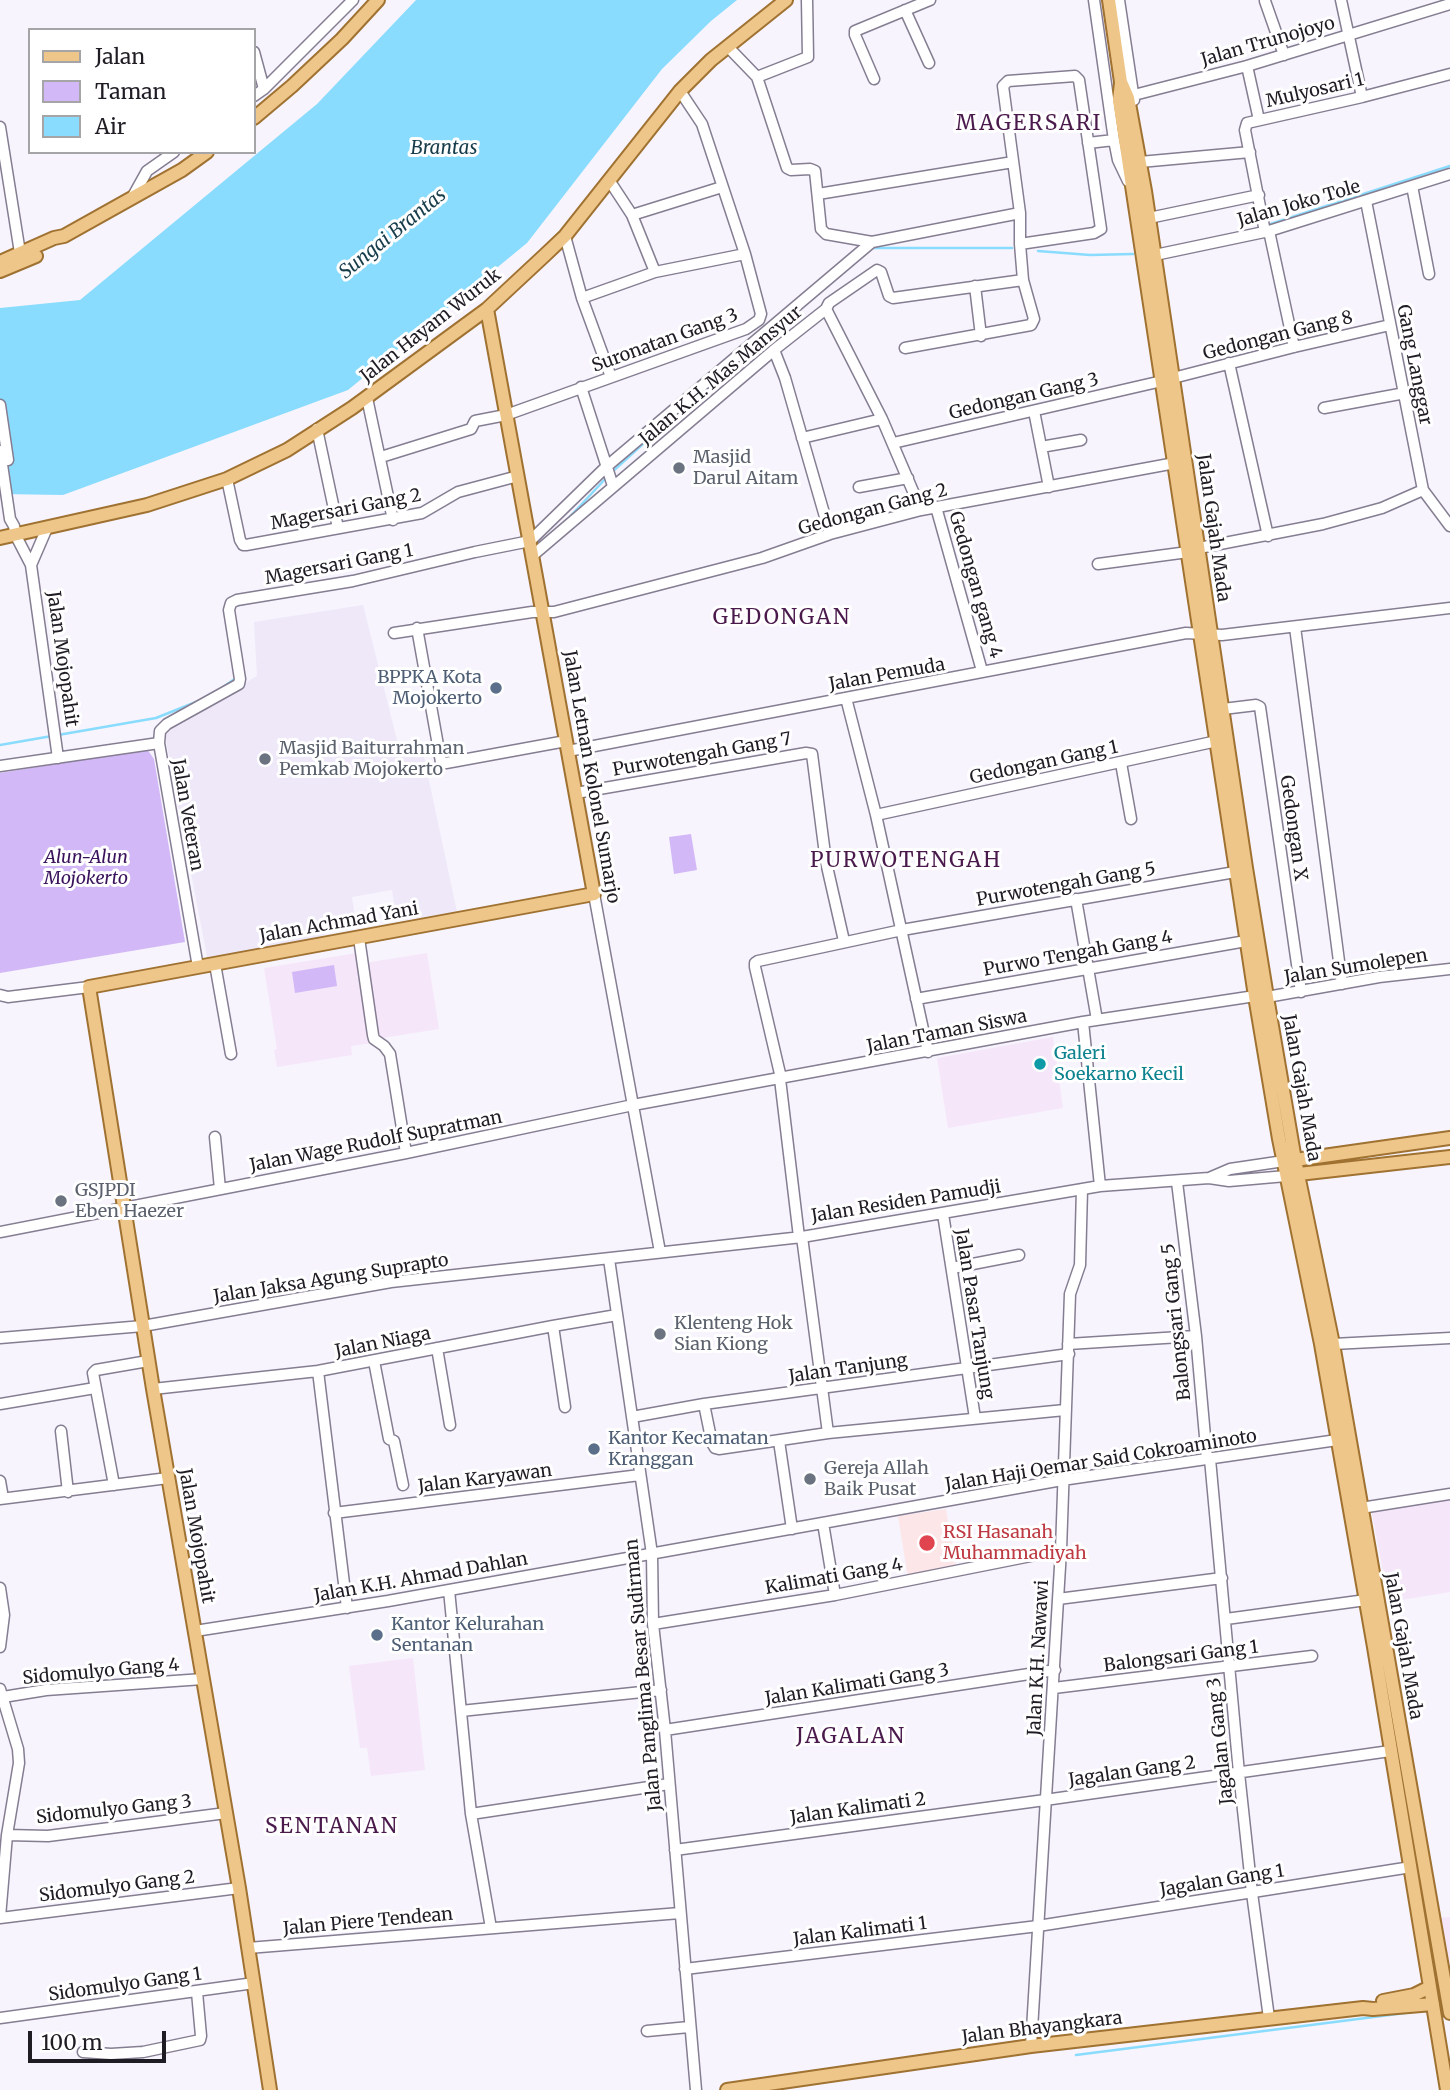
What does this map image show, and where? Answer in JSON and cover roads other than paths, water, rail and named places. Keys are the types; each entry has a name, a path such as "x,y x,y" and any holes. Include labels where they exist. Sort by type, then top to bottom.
{"main road":[{"path":"256,116 342,39 378,0"},
{"name":"Jalan Hayam Wuruk","path":"0,538 14,525 47,528 228,483 288,450 367,398 487,309 565,236 680,90 727,47 786,0"},
{"name":"Jalan Gajah Mada","path":"1109,0 1121,82 1128,98 1139,191 1168,379 1174,463 1223,709 1261,997 1321,1344 1361,1508 1358,1523 1366,1600 1447,2090"},
{"path":"0,271 54,238 64,236 182,170 204,154"},
{"name":"Jalan Gajah Mada","path":"1139,191 1149,218 1155,255 1190,551"},
{"path":"0,262 20,259"},
{"name":"Jalan Letnan Kolonel Sumarjo","path":"487,309 506,415 513,477 526,542 533,556 594,894"},
{"name":"Jalan Gajah Mada","path":"1206,634 1235,872 1246,940 1261,997"},
{"name":"Jalan Achmad Yani","path":"89,987 594,894"},
{"name":"Jalan Mojopahit","path":"89,987 148,1361 239,1888 270,2090"},
{"path":"1289,1160 1450,1138"},
{"path":"1292,1175 1450,1157"},
{"name":"Jalan Gajah Mada","path":"1292,1175 1333,1344 1343,1439 1448,1987 1449,2006"},
{"name":"Jalan Bhayangkara","path":"1363,2008 1372,2003 1414,1995 1430,1987"},
{"name":"Jalan Bhayangkara","path":"727,2090 1031,2046 1363,2008 1433,2004"}],"street":[{"path":"256,95 354,0"},
{"path":"757,77 808,57 807,0"},
{"path":"874,79 855,31 930,0"},
{"name":"Jalan Gajah Mada","path":"1094,0 1118,160 1139,191"},
{"name":"Jalan Gajah Mada","path":"1119,0 1134,95 1140,162 1139,191"},
{"path":"1341,0 1362,97"},
{"path":"1265,1 1284,55"},
{"name":"Jalan Trunojoyo","path":"1134,95 1247,66 1450,4"},
{"path":"905,10 929,63"},
{"path":"727,47 757,77 787,168 813,169 816,174 821,229 826,234 872,242 1020,213"},
{"path":"256,59 264,89"},
{"path":"1247,66 1259,120"},
{"name":"Mulyosari 1","path":"1294,347 1265,229 1245,125 1450,74"},
{"path":"905,348 1031,325 1034,318 1023,280 1020,244 1020,213 1002,91 1008,80 1073,75 1078,77 1101,229 1094,233 1020,244"},
{"name":"Suronatan Gang 3","path":"380,457 471,429 475,421 506,415 755,324 761,314 745,254 702,124 680,90"},
{"path":"0,127 20,259"},
{"path":"1088,143 1114,140"},
{"path":"1140,162 1250,152"},
{"path":"132,198 147,171 170,154"},
{"path":"818,194 1013,162"},
{"name":"Jalan Joko Tole","path":"1155,255 1265,229 1450,174"},
{"path":"608,180 632,215 655,272"},
{"path":"632,215 722,187"},
{"path":"1412,187 1429,274"},
{"path":"1149,218 1259,195"},
{"name":"Gang Langgar","path":"1366,201 1423,490 1450,526"},
{"path":"565,236 582,298 611,377"},
{"path":"526,542 606,469 666,421 872,242"},
{"path":"582,298 655,272 745,254"},
{"path":"827,306 879,270 891,298 1023,280"},
{"path":"823,282 826,285 827,306"},
{"path":"975,286 981,336"},
{"name":"Jalan K.H. Mas Mansyur","path":"533,556 612,484 677,433 827,306 893,443 920,510"},
{"name":"Gedongan Gang 8","path":"1168,379 1390,326"},
{"path":"774,350 785,378 830,534"},
{"path":"1229,363 1268,536"},
{"name":"Gedongan Gang 3","path":"893,443 1168,379"},
{"path":"582,387 612,484"},
{"path":"1324,408 1405,393"},
{"path":"367,398 393,520"},
{"path":"0,405 14,525"},
{"path":"1034,411 1049,487"},
{"path":"802,438 882,419"},
{"path":"666,421 677,433"},
{"path":"317,429 338,528"},
{"path":"1041,447 1081,440"},
{"path":"0,451 14,525"},
{"name":"Gedongan Gang 2","path":"394,633 554,611 762,558 830,534 920,510 1174,463"},
{"name":"Magersari Gang 2","path":"228,483 243,545 427,512 458,492 513,477"},
{"path":"859,487 908,478"},
{"path":"1098,564 1190,551 1302,529 1373,510 1423,490"},
{"name":"Gedongan gang 4","path":"936,507 982,671"},
{"name":"Jalan Mojopahit","path":"14,525 32,565 58,758"},
{"name":"Jalan Mojopahit","path":"32,565 47,528"},
{"name":"Magersari Gang 1","path":"160,737 167,724 239,684 240,675 229,610 231,603 353,581 526,542"},
{"name":"Jalan Pemuda","path":"417,628 441,762 446,763 567,746 846,698 1186,633 1295,627 1450,608"},
{"path":"1295,627 1342,984"},
{"path":"846,698 877,815 928,1052"},
{"name":"Gedongan X","path":"1223,709 1256,705 1260,707 1301,992"},
{"name":"Jalan Veteran","path":"0,766 58,758 160,737 198,967"},
{"name":"Gedongan Gang 1","path":"877,815 1217,741"},
{"name":"Purwotengah Gang 7","path":"576,793 812,754 826,862 844,941"},
{"path":"1121,763 1131,820"},
{"name":"Purwotengah Gang 5","path":"781,1079 755,963 902,930 1235,872"},
{"name":"Jalan Letnan Kolonel Sumarjo","path":"594,894 660,1252"},
{"path":"1076,899 1097,1020"},
{"path":"359,937 373,1035 390,1054 406,1153"},
{"name":"Purwo Tengah Gang 4","path":"916,999 1246,940"},
{"path":"215,964 231,1054"},
{"name":"Jalan Sumolepen","path":"1261,997 1380,977 1450,969"},
{"path":"0,995 8,997 89,987"},
{"name":"Jalan Taman Siswa","path":"633,1105 1083,1022 1261,997"},
{"path":"1083,1022 1100,1186"},
{"path":"781,1079 828,1433"},
{"name":"Jalan Wage Rudolf Supratman","path":"0,1232 406,1153 633,1105"},
{"path":"215,1137 220,1189"},
{"name":"Jalan Residen Pamudji","path":"1209,1178 1230,1169 1289,1160"},
{"name":"Jalan Residen Pamudji","path":"608,1259 800,1237 1100,1186 1209,1178 1229,1181 1292,1175"},
{"name":"Balongsari Gang 5","path":"1177,1182 1209,1459"},
{"name":"Jalan K.H. Nawawi","path":"1031,2046 1055,1670 1070,1294 1080,1265 1082,1189"},
{"name":"Jalan Pasar Tanjung","path":"943,1214 975,1418"},
{"path":"952,1268 1019,1255"},
{"name":"Jalan Jaksa Agung Suprapto","path":"0,1338 143,1326 391,1282 608,1259"},
{"name":"Jalan Panglima Besar Sudirman","path":"608,1259 652,1553 653,1624 665,1730 696,2090"},
{"name":"Jalan Niaga","path":"153,1389 318,1371 617,1315"},
{"path":"553,1326 565,1407"},
{"name":"Jalan Tanjung","path":"632,1417 704,1404 822,1390 967,1368 1068,1349 1196,1336"},
{"path":"1333,1344 1450,1338"},
{"path":"437,1348 450,1425"},
{"path":"114,1485 93,1374 96,1370 148,1361"},
{"path":"373,1361 389,1439 394,1441 403,1486"},
{"path":"318,1371 346,1608"},
{"path":"0,1404 95,1388"},
{"path":"704,1404 712,1443 719,1449 828,1433 1065,1410"},
{"path":"61,1431 68,1492"},
{"name":"Jalan Haji Oemar Said Cokroaminoto","path":"652,1553 1062,1480 1343,1439"},
{"path":"779,1441 792,1529"},
{"name":"Jagalan Gang 3","path":"1209,1459 1239,1773 1269,2018"},
{"name":"Jalan Karyawan","path":"334,1514 640,1475"},
{"path":"0,1481 2,1499 168,1478"},
{"path":"1361,1508 1450,1494"},
{"path":"823,1523 835,1595"},
{"name":"Kalimati Gang 4","path":"653,1624 835,1595 1061,1550"},
{"name":"Jalan K.H. Ahmad Dahlan","path":"195,1631 346,1608 652,1553"},
{"path":"1058,1599 1222,1578"},
{"path":"0,1588 4,1615 0,1647"},
{"path":"449,1590 471,1814 491,1928"},
{"path":"1226,1619 1366,1600"},
{"name":"Balongsari Gang 1","path":"1054,1688 1312,1656"},
{"name":"Jalan Kalimati Gang 3","path":"665,1730 1055,1670"},
{"name":"Sidomulyo Gang 4","path":"1,1693 203,1679"},
{"path":"461,1711 661,1690"},
{"path":"0,1917 7,1835 19,1763 18,1749 1,1693"},
{"name":"Jagalan Gang 2","path":"1045,1800 1390,1751"},
{"path":"471,1814 669,1784"},
{"name":"Jalan Kalimati 2","path":"675,1850 1045,1800"},
{"name":"Sidomulyo Gang 3","path":"7,1835 48,1836 226,1813"},
{"name":"Jagalan Gang 1","path":"1038,1926 1411,1867"},
{"name":"Sidomulyo Gang 2","path":"0,1917 239,1888"},
{"name":"Jalan Piere Tendean","path":"248,1948 680,1913"},
{"name":"Jalan Kalimati 1","path":"685,1969 1038,1926"},
{"name":"Sidomulyo Gang 1","path":"0,2018 254,1983"},
{"path":"1430,1987 1448,1987"},
{"path":"83,2052 144,2052 200,2040 197,1992"},
{"name":"Jalan Bhayangkara","path":"1433,2004 1449,2006"},
{"path":"647,2031 689,2027"}],"water":[{"name":"Brantas","path":"416,0 737,0 711,21 662,69 527,243 348,390 63,495 0,494 0,308 80,300 317,104"}],"waterway":[{"path":"1252,230 1450,166"},
{"path":"872,248 1012,248"},
{"path":"1038,251 1090,255 1133,254"},
{"path":"612,472 677,413"},
{"path":"566,521 607,477"},
{"path":"465,559 483,555"},
{"path":"235,606 253,602"},
{"path":"219,690 236,678"},
{"path":"58,735 156,718 201,700"},
{"path":"0,745 52,736"},
{"path":"1076,2055 1413,2012"}],"place":[{"name":"Masjid Darul Aitam","path":"679,468"},
{"name":"BPPKA Kota Mojokerto","path":"496,688"},
{"name":"Masjid Baiturrahman Pemkab Mojokerto","path":"265,759"},
{"name":"Galeri Soekarno Kecil","path":"1040,1064"},
{"name":"GSJPDI Eben Haezer","path":"61,1201"},
{"name":"Klenteng Hok Sian Kiong","path":"660,1334"},
{"name":"Kantor Kecamatan Kranggan","path":"594,1449"},
{"name":"Gereja Allah Baik Pusat","path":"810,1479"},
{"name":"RSI Hasanah Muhammadiyah","path":"927,1543"},
{"name":"Kantor Kelurahan Sentanan","path":"377,1635"}],"district":[{"name":"MAGERSARI","path":"1029,124"},
{"name":"GEDONGAN","path":"782,618"},
{"name":"PURWOTENGAH","path":"906,861"},
{"name":"JAGALAN","path":"851,1737"},
{"name":"SENTANAN","path":"332,1827"}],"water label":[{"name":"Sungai Brantas","path":"393,234"}],"park label":[{"name":"Alun-Alun Mojokerto","path":"86,868"}]}
